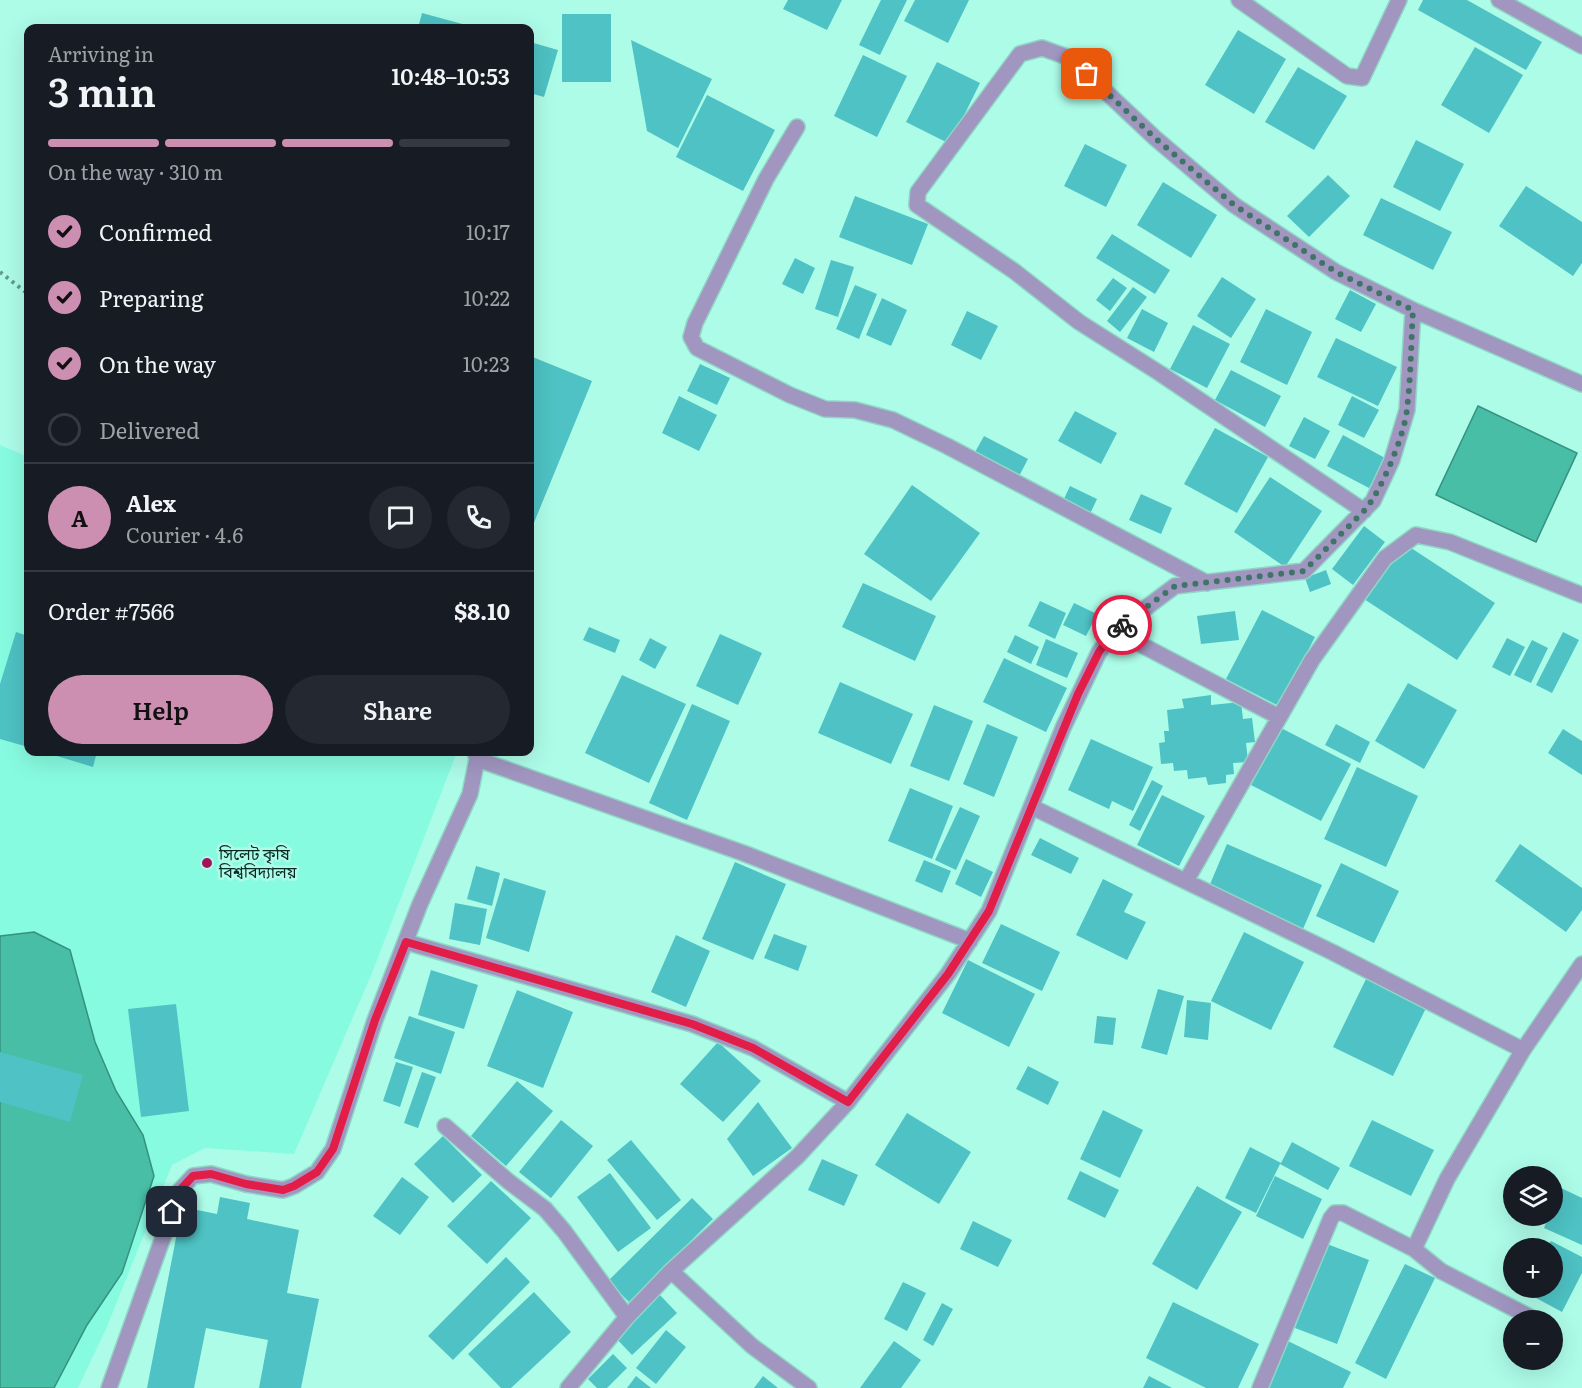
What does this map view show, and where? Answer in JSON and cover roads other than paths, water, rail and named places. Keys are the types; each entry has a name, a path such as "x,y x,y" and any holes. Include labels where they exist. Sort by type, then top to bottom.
{"street":[{"path":"1239,0 1347,76 1362,78 1399,0"},
{"path":"1499,0 1582,46"},
{"path":"1364,511 1161,374 1079,322 1014,271 917,205 918,192 1020,54 1042,48 1070,58 1155,138 1234,205 1336,272 1413,310 1582,384"},
{"path":"797,127 766,179 695,323 691,336 697,348 790,395 825,409 855,410 893,420 947,446 1206,583"},
{"path":"568,1388 627,1317 671,1271 798,1156 848,1102 948,974 989,911 1078,694 1099,652 1114,631 1175,586 1304,571 1373,501 1392,460 1407,410 1413,310"},
{"path":"1186,881 1312,660 1385,558 1416,535 1450,542 1582,595"},
{"path":"1114,631 1279,717"},
{"path":"109,1388 180,1190 193,1176 211,1174 246,1184 283,1190 317,1172 333,1149 375,1020 420,904 470,794 476,756"},
{"path":"479,756 743,853 970,940"},
{"path":"1032,807 1332,952 1522,1050"},
{"path":"406,942 692,1024 753,1048 848,1102"},
{"path":"1414,1249 1447,1179 1522,1050 1582,964"},
{"path":"445,1126 508,1181 546,1209 627,1317"},
{"path":"1260,1388 1335,1213 1343,1213 1414,1249 1441,1272 1517,1310"},
{"path":"671,1271 752,1346 809,1388"}],"place":[{"name":"সিলেট কৃষি বিশ্ববিদ্যালয়","path":"207,863"}]}
